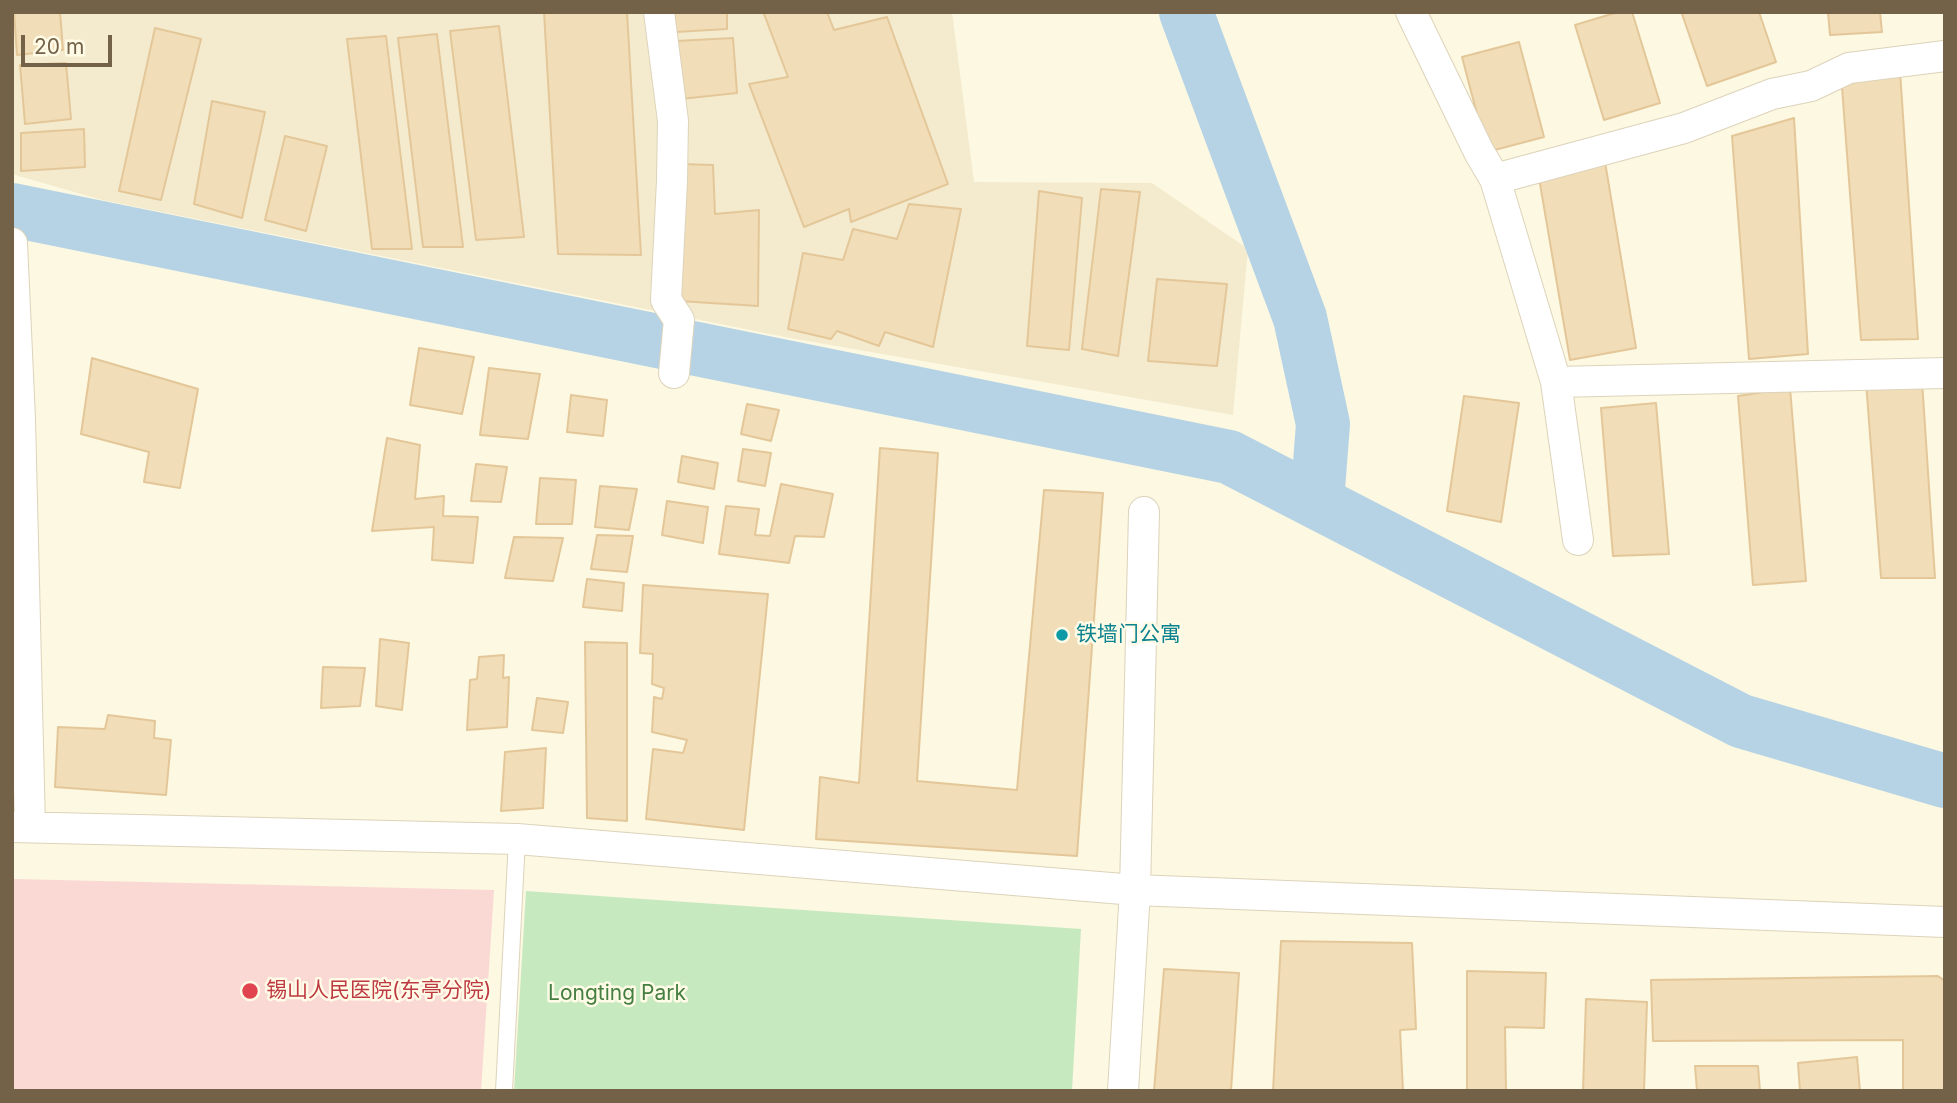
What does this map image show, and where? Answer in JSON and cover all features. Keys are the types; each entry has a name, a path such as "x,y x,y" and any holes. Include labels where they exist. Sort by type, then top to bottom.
{"street":[{"path":"659,12 673,121 673,181 666,300 679,320 674,373"},
{"path":"1411,12 1479,152 1495,179 1556,382 1578,540"},
{"path":"1495,179 1684,128 1772,94 1811,86 1849,68 1945,56"},
{"path":"12,243 20,419 21,827 517,839 1135,890 1945,922"},
{"path":"1556,382 1945,373"},
{"path":"1123,1091 1135,890 1144,512"}],"lane":[{"path":"504,1091 517,839"}],"shaded area":[{"path":"12,12 952,12 974,182 1152,183 1248,249 1233,415 790,338 102,200 12,174"},
{"name":"锡山人民医院(东亭分院)","path":"12,879 494,890 481,1091 12,1091"}],"green space":[{"name":"Longting Park","path":"526,891 1081,929 1072,1091 514,1091"}],"building":[{"path":"14,12 60,12 63,50 17,55"},
{"path":"544,12 627,12 641,255 558,254"},
{"path":"674,12 727,12 727,29 676,32"},
{"path":"827,12 834,30 887,17 948,184 851,222 849,209 804,227 749,84 788,77 764,14"},
{"path":"1618,12 1632,12 1660,103 1604,120 1575,25"},
{"path":"1759,12 1776,62 1707,86 1682,14"},
{"path":"1828,12 1880,12 1882,32 1830,35"},
{"path":"499,26 524,237 476,240 450,31"},
{"path":"155,28 201,39 161,200 119,191"},
{"path":"437,34 463,247 423,247 398,38"},
{"path":"386,36 412,249 372,249 347,39"},
{"path":"733,38 737,93 681,99 676,41"},
{"path":"1519,42 1544,137 1487,152 1462,57"},
{"path":"66,63 71,119 25,124 20,65"},
{"path":"1900,71 1918,339 1861,340 1841,74"},
{"path":"212,101 265,112 242,218 194,204"},
{"path":"1794,118 1808,354 1749,359 1732,136"},
{"path":"84,129 85,167 21,171 21,133"},
{"path":"285,136 327,146 306,231 265,220"},
{"path":"1605,162 1636,348 1570,360 1538,172"},
{"path":"680,164 713,165 715,214 759,210 758,306 679,301"},
{"path":"1101,189 1140,192 1118,356 1082,349"},
{"path":"1039,191 1082,198 1069,350 1027,346"},
{"path":"909,204 961,209 933,347 885,332 879,346 837,331 831,339 788,329 803,253 843,260 853,229 897,239"},
{"path":"1157,279 1227,284 1217,366 1148,361"},
{"path":"419,348 474,357 462,414 410,405"},
{"path":"92,358 198,389 180,488 144,482 149,452 81,434"},
{"path":"489,368 540,374 528,439 480,435"},
{"path":"1922,381 1935,578 1881,578 1866,382"},
{"path":"1790,388 1806,581 1753,585 1738,396"},
{"path":"571,395 607,400 603,436 567,432"},
{"path":"1464,396 1519,403 1501,522 1447,511"},
{"path":"1656,403 1669,554 1613,556 1601,408"},
{"path":"747,404 779,410 771,441 741,434"},
{"path":"387,438 420,445 415,499 444,496 443,516 478,517 473,563 432,560 434,527 372,531"},
{"name":"铁墙门公寓","path":"880,448 938,453 917,781 1017,790 1044,490 1103,493 1077,856 816,839 820,777 859,783"},
{"path":"743,449 771,453 765,486 738,481"},
{"path":"682,456 718,463 714,489 678,482"},
{"path":"476,464 507,467 501,502 471,501"},
{"path":"540,478 576,480 572,524 536,524"},
{"path":"781,484 833,494 824,537 795,536 789,563 719,554 726,506 759,509 755,535 770,536"},
{"path":"600,486 637,489 629,530 595,527"},
{"path":"667,501 708,507 703,543 662,535"},
{"path":"597,535 633,536 627,572 591,569"},
{"path":"514,537 563,538 553,581 505,578"},
{"path":"587,579 624,583 622,611 583,607"},
{"path":"643,585 768,594 744,830 646,819 653,749 683,753 687,740 652,732 654,697 662,699 664,688 652,684 653,654 640,653"},
{"path":"380,639 409,643 402,710 376,706"},
{"path":"585,642 627,643 627,821 587,818"},
{"path":"504,655 503,678 509,677 507,727 467,730 470,680 477,679 479,657"},
{"path":"323,667 365,668 360,706 321,708"},
{"path":"537,698 568,702 563,733 532,730"},
{"path":"108,715 155,721 154,738 171,740 166,795 55,787 58,727 105,729"},
{"path":"546,748 543,808 501,811 505,752"},
{"path":"1281,941 1412,943 1416,1029 1400,1030 1403,1091 1273,1091"},
{"path":"1164,969 1239,973 1231,1091 1154,1091"},
{"path":"1467,971 1546,973 1544,1028 1505,1027 1506,1091 1467,1091"},
{"path":"1938,976 1945,981 1945,1091 1903,1091 1903,1040 1653,1041 1651,980"},
{"path":"1586,999 1647,1002 1644,1091 1583,1091"},
{"path":"1857,1057 1860,1091 1800,1091 1798,1063"},
{"path":"1695,1066 1758,1066 1760,1091 1697,1091"}],"waterway":[{"path":"1186,12 1300,318 1323,424 1317,502"},
{"path":"12,210 1229,457 1741,721 1945,781"}],"place":[{"name":"铁墙门公寓","path":"1062,635"},
{"name":"锡山人民医院(东亭分院)","path":"250,991"}]}
